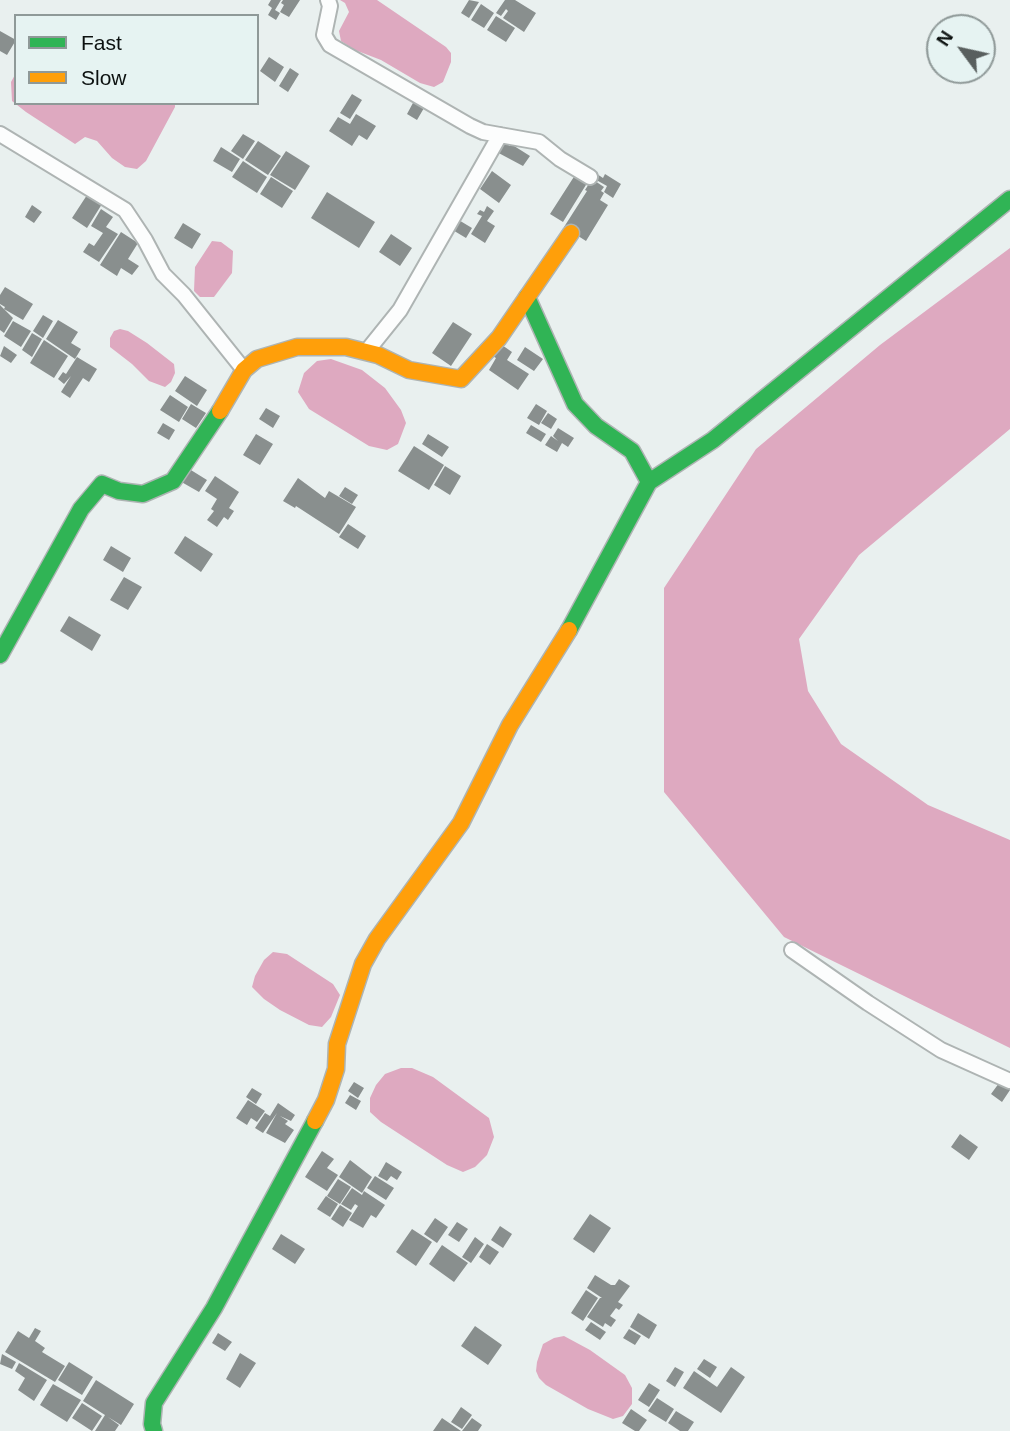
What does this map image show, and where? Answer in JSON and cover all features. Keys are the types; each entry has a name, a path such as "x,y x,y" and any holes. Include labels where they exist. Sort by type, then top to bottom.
{"street":[{"path":"328,0 330,6 324,35 330,45 470,126 483,132 539,142 560,159 590,177"},
{"path":"0,134 125,211 145,240 163,274 184,295 244,370"},
{"path":"367,351 400,310 500,135"},
{"path":"154,1431 154,1403 219,1300 326,1100 336,1069 337,1044 363,964 377,939 461,822 510,725 583,608 595,580 649,482 734,423 1010,199"},
{"path":"0,655 81,509 102,484 119,491 143,494 173,481 221,411 244,370 257,359 297,347 346,347 367,351 409,370 461,379 499,338 571,233"},
{"path":"527,297 575,404 596,426 632,451 649,482"},
{"path":"792,950 940,1050 1010,1081"}],"shaded area":[{"path":"340,0 377,0 446,47 451,53 451,62 443,82 434,87 420,83 341,41 339,31 349,12 345,3"},
{"path":"14,77 14,103 12,101 11,82"},
{"path":"17,105 175,105 146,161 137,169 125,167 112,158 97,141 85,137 75,144"},
{"path":"212,241 221,242 233,251 232,273 214,297 200,297 194,291 195,267"},
{"path":"1010,248 1010,429 859,555 799,639 808,691 841,744 928,805 1010,840 1010,1048 784,937 664,792 664,588 756,449 880,345"},
{"path":"120,329 147,343 174,364 175,373 171,382 165,387 149,381 110,347 110,338 114,331"},
{"path":"331,359 362,370 385,388 401,410 406,423 398,444 387,450 369,446 309,409 298,392 304,373 317,361"},
{"path":"273,952 287,954 333,984 340,995 331,1017 322,1027 309,1025 280,1010 252,987 264,960"},
{"path":"401,1068 412,1068 433,1077 489,1118 494,1137 487,1155 475,1167 463,1172 447,1165 370,1112 370,1098 376,1085 385,1074"},
{"path":"564,1336 590,1350 625,1375 632,1388 632,1404 623,1416 613,1419 588,1409 546,1385 539,1378 536,1371 537,1362 543,1344"}],"building":[{"path":"271,0 281,0 275,10 280,13 276,20 268,15 272,8 268,5"},
{"path":"283,0 300,0 289,17 280,12 284,5 281,3"},
{"path":"469,0 479,2 469,18 461,13"},
{"path":"505,0 515,0 536,13 524,32 503,18 508,11 506,9 501,16 496,13"},
{"path":"481,4 494,13 484,28 471,20"},
{"path":"496,16 515,28 506,42 487,30"},
{"path":"0,31 14,39 14,43 7,55 0,51"},
{"path":"269,57 284,67 275,82 260,71"},
{"path":"290,68 299,74 288,92 279,86"},
{"path":"352,94 362,100 350,119 340,113"},
{"path":"414,101 424,108 417,120 407,114"},
{"path":"356,114 376,126 367,140 359,135 352,146 329,131 338,117 350,124"},
{"path":"243,134 255,141 243,159 231,151"},
{"path":"500,140 530,156 523,166 493,150"},
{"path":"258,141 281,156 268,175 245,160"},
{"path":"221,147 240,159 232,172 213,161"},
{"path":"286,151 310,166 295,190 270,175"},
{"path":"243,161 267,177 257,193 232,177"},
{"path":"492,171 511,185 499,203 480,189"},
{"path":"577,172 589,180 563,222 550,214"},
{"path":"594,172 603,178 605,174 621,184 613,198 604,192 607,186 591,177"},
{"path":"271,177 293,191 282,208 260,194"},
{"path":"592,179 604,187 600,200 608,205 586,241 564,227"},
{"path":"327,192 375,222 359,248 311,218"},
{"path":"87,195 102,204 87,228 72,218"},
{"path":"32,205 42,212 34,223 25,217"},
{"path":"487,206 494,211 487,221 495,226 485,243 471,234 482,216 477,214 480,210 484,212"},
{"path":"101,209 113,217 106,227 118,234 99,262 83,252 89,243 94,246 103,233 91,226"},
{"path":"457,219 472,228 466,238 451,229"},
{"path":"183,223 201,234 192,249 174,238"},
{"path":"121,232 138,243 128,259 139,266 132,275 121,268 117,276 100,265"},
{"path":"391,234 412,248 400,266 379,252"},
{"path":"5,287 33,304 23,320 0,304 0,295"},
{"path":"0,305 13,318 4,333 0,330"},
{"path":"43,315 53,321 43,338 33,331"},
{"path":"58,320 78,332 71,343 81,349 75,359 46,339"},
{"path":"13,321 31,331 21,347 4,336"},
{"path":"453,322 472,334 451,366 432,353"},
{"path":"32,333 42,339 32,357 22,350"},
{"path":"44,340 68,356 54,378 30,363"},
{"path":"499,343 512,352 507,360 529,374 518,390 489,370 496,358 491,355"},
{"path":"4,346 17,355 11,363 0,356"},
{"path":"525,347 543,359 534,371 517,360"},
{"path":"77,357 97,369 89,382 83,378 70,398 61,392 71,376 64,384 58,379 63,372 66,374"},
{"path":"185,376 207,390 197,406 175,391"},
{"path":"170,395 188,407 179,422 160,410"},
{"path":"191,404 206,413 196,428 182,419"},
{"path":"536,404 547,411 539,425 527,418"},
{"path":"266,408 280,416 273,428 259,419"},
{"path":"548,413 557,419 551,429 541,423"},
{"path":"163,423 175,430 169,440 157,433"},
{"path":"531,425 546,434 541,442 526,433"},
{"path":"558,428 574,438 568,447 562,443 557,452 545,445 551,436 558,441 553,436"},
{"path":"256,434 273,444 260,465 243,455"},
{"path":"428,434 449,447 442,457 422,444"},
{"path":"414,446 444,465 429,490 398,471"},
{"path":"445,466 461,476 450,495 434,485"},
{"path":"186,467 207,480 199,492 178,480"},
{"path":"215,476 239,492 229,508 234,511 228,520 224,517 217,527 207,520 214,511 211,509 217,499 205,491"},
{"path":"298,478 325,498 329,491 356,507 339,534 296,506 295,508 283,501"},
{"path":"345,487 358,495 352,504 339,496"},
{"path":"348,524 366,536 358,549 339,537"},
{"path":"185,536 213,554 201,572 174,553"},
{"path":"111,546 131,558 123,572 103,560"},
{"path":"124,577 142,587 128,610 110,600"},
{"path":"69,616 101,635 92,651 60,631"},
{"path":"1002,1079 1010,1084 1010,1090 1002,1102 991,1094"},
{"path":"354,1082 364,1088 358,1098 348,1091"},
{"path":"252,1088 262,1094 256,1104 246,1097"},
{"path":"350,1095 361,1101 356,1110 345,1103"},
{"path":"248,1100 265,1111 257,1122 251,1118 247,1125 236,1118"},
{"path":"278,1103 295,1115 291,1121 280,1116 288,1121 285,1124 294,1130 285,1143 266,1133 277,1113 263,1133 255,1128 265,1113 270,1116"},
{"path":"960,1134 978,1147 969,1160 951,1147"},
{"path":"322,1151 334,1159 327,1168 338,1175 327,1191 305,1177"},
{"path":"350,1160 372,1177 362,1193 339,1177"},
{"path":"386,1162 402,1172 397,1180 391,1176 387,1181 378,1176"},
{"path":"375,1176 394,1188 386,1200 367,1188"},
{"path":"338,1179 351,1187 340,1204 327,1196"},
{"path":"352,1188 362,1195 364,1191 385,1205 376,1218 371,1215 363,1228 349,1220 358,1206 355,1204 351,1210 341,1204"},
{"path":"326,1196 338,1204 330,1217 317,1209"},
{"path":"340,1205 352,1213 343,1227 331,1219"},
{"path":"590,1214 611,1228 594,1253 573,1239"},
{"path":"435,1218 448,1227 437,1243 424,1234"},
{"path":"457,1222 468,1229 459,1242 448,1235"},
{"path":"500,1226 512,1234 503,1248 491,1240"},
{"path":"412,1229 432,1242 416,1266 396,1252"},
{"path":"281,1234 305,1249 295,1264 272,1249"},
{"path":"475,1237 484,1244 471,1263 462,1257"},
{"path":"487,1244 499,1252 490,1265 479,1257"},
{"path":"442,1245 468,1263 454,1282 429,1264"},
{"path":"595,1275 611,1285 615,1285 619,1279 630,1286 618,1302 623,1305 619,1310 616,1308 610,1316 616,1320 611,1327 605,1323 603,1327 587,1317 602,1298 587,1288"},
{"path":"586,1290 598,1298 583,1321 571,1313"},
{"path":"638,1313 657,1325 649,1339 630,1327"},
{"path":"591,1322 606,1332 600,1340 585,1330"},
{"path":"475,1326 502,1345 488,1365 461,1346"},
{"path":"35,1328 41,1331 35,1341 45,1348 42,1352 65,1366 55,1382 5,1352 18,1331 29,1338"},
{"path":"629,1329 641,1336 635,1345 623,1338"},
{"path":"218,1333 232,1342 225,1351 212,1343"},
{"path":"240,1353 256,1363 240,1388 226,1379"},
{"path":"2,1354 16,1362 12,1369 0,1364"},
{"path":"704,1359 717,1367 710,1378 697,1369"},
{"path":"69,1362 93,1377 82,1395 58,1380"},
{"path":"19,1363 47,1380 34,1401 18,1390 25,1378 15,1371"},
{"path":"675,1367 684,1372 675,1387 666,1381"},
{"path":"731,1367 745,1377 721,1413 683,1388 694,1371 717,1387"},
{"path":"96,1380 134,1404 121,1425 108,1417 119,1425 115,1431 95,1431 105,1415 83,1401"},
{"path":"649,1383 660,1390 649,1407 638,1400"},
{"path":"53,1384 81,1400 67,1422 40,1405"},
{"path":"657,1398 674,1409 666,1422 648,1411"},
{"path":"82,1403 102,1416 92,1431 72,1418"},
{"path":"461,1407 472,1415 462,1429 451,1422"},
{"path":"631,1409 647,1420 639,1431 622,1423"},
{"path":"676,1411 694,1422 688,1431 680,1431 668,1423"},
{"path":"442,1418 461,1431 433,1431"},
{"path":"472,1418 482,1425 478,1431 462,1431"}],"traffic: fast":[{"path":"649,482 713,440 1010,199"},
{"path":"527,297 575,404 596,426 632,451 649,482 569,630"},
{"path":"0,655 81,509 102,484 119,491 143,494 173,481 220,411"},
{"path":"154,1431 154,1403 214,1308 315,1121"}],"traffic: slow":[{"path":"220,411 244,370 257,359 297,347 346,347 378,355 409,370 461,379 499,338 571,233"},
{"path":"315,1121 326,1100 336,1069 337,1044 363,964 377,939 461,823 510,725 569,630"}]}
